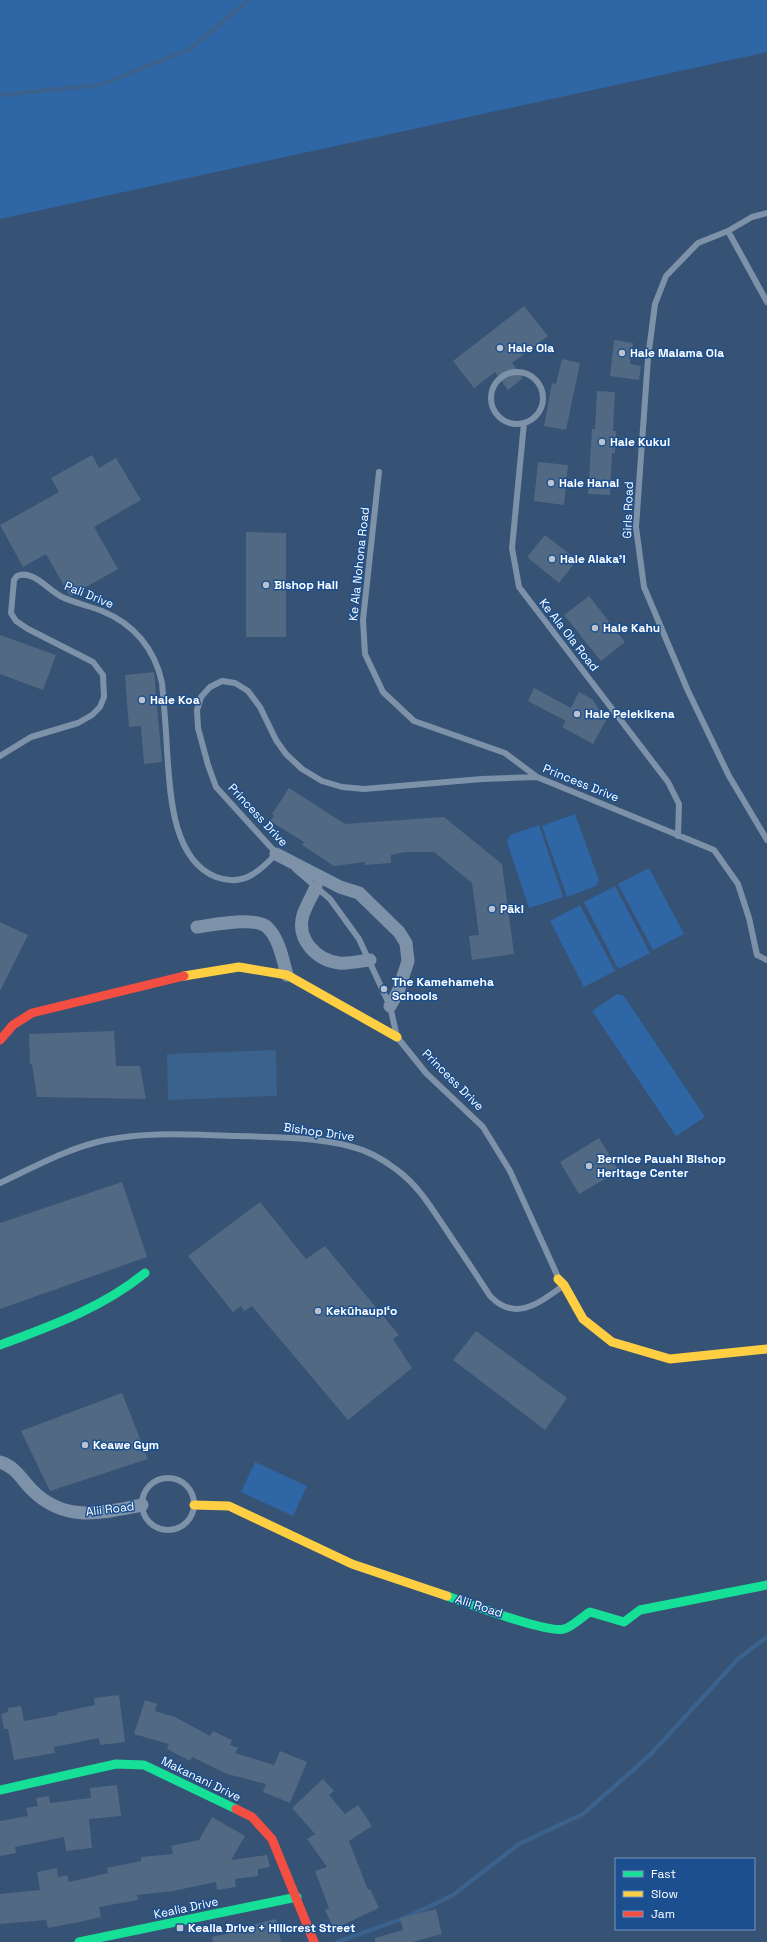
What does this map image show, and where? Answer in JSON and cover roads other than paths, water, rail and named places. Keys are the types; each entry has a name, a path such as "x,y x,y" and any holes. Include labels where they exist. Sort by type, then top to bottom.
{"street":[{"path":"276,854 340,888 359,893 399,932 406,944 408,961 398,992 390,1006"},
{"path":"316,887 303,916 302,934 310,949 324,959 340,963 370,960"},
{"path":"197,927 241,922 261,924 267,928 276,942 287,975"},
{"path":"0,1040 13,1025 32,1013 211,969 239,967 287,975 397,1037"},
{"path":"0,1344 100,1303 132,1285 144,1274"},
{"name":"Princess Drive","path":"561,1282 583,1319 612,1342 670,1359 767,1349"},
{"name":"Alii Road","path":"0,1462 13,1468 31,1489 50,1504 60,1508 86,1514 142,1505"},
{"name":"Alii Road","path":"194,1505 228,1506 368,1570 528,1623 554,1629 564,1629 590,1612 624,1622 640,1610 767,1585"},
{"name":"Makanani Drive","path":"0,1790 116,1764 144,1765 252,1817 272,1839 297,1897 313,1940"},
{"name":"Kealia Drive","path":"80,1942 297,1897"}],"lane":[{"name":"Girls Road","path":"767,213 752,217 728,231 698,243 666,276 655,304 648,358 636,527 644,587 688,691 729,776 767,840"},
{"path":"728,231 767,302"},
{"path":"514,372 529,375 536,380 542,392 543,401 540,410 532,419 524,423 516,424 502,419 492,404 493,388 503,377 514,372"},
{"name":"Ke Ala Ola Road","path":"524,423 512,548 519,587 668,782 679,804 678,836"},
{"name":"Ke Ala Nohona Road","path":"379,472 363,620 365,654 384,692 414,721 505,753 536,777"},
{"name":"Pali Drive","path":"0,756 32,737 78,723 92,715 100,707 104,697 103,675 93,662 28,630 16,621 11,613 14,580 17,576 26,574 32,576 61,597 104,612 116,618 148,645 159,669 162,683 171,794 175,817 180,834 192,857 213,876 232,881 242,881 251,877 276,854"},
{"name":"Princess Drive","path":"561,1282 510,1171 483,1127 426,1074 397,1037 390,1006 370,960 341,912 330,899 276,854 216,788 198,728 197,710 201,697 210,688 222,681 235,683 248,691 260,707 276,740 286,754 310,774 333,784 364,789 482,779 536,777 714,850 738,884 750,918 757,955 767,960"},
{"name":"Bishop Drive","path":"0,1183 64,1153 91,1144 121,1137 183,1134 289,1138 341,1144 357,1148 377,1157 393,1167 410,1181 424,1196 490,1296 499,1304 509,1308 526,1309 535,1305 561,1282"},
{"path":"168,1478 176,1480 189,1489 194,1505 192,1514 180,1527 172,1530 163,1530 154,1527 143,1513 142,1496 152,1483 168,1478"}],"waterway":[{"path":"0,95 100,85 190,49 249,0"},
{"path":"337,1942 407,1917 453,1895 519,1844 583,1814 650,1755 738,1659 767,1637"}],"place":[{"name":"Hale Ola","path":"500,348"},
{"name":"Hale Malama Ola","path":"622,353"},
{"name":"Hale Kukui","path":"602,442"},
{"name":"Hale Hanai","path":"551,483"},
{"name":"Hale Alaka'i","path":"552,559"},
{"name":"Bishop Hall","path":"266,585"},
{"name":"Hale Kahu","path":"595,628"},
{"name":"Hale Koa","path":"142,700"},
{"name":"Hale Pelekikena","path":"577,714"},
{"name":"Pāki","path":"492,909"},
{"name":"The Kamehameha Schools","path":"384,989"},
{"name":"Bernice Pauahi Bishop Heritage Center","path":"589,1166"},
{"name":"Kekūhaupiʻo","path":"318,1311"},
{"name":"Keawe Gym","path":"85,1445"},
{"name":"Kealia Drive + Hillcrest Street","path":"180,1928"}]}
